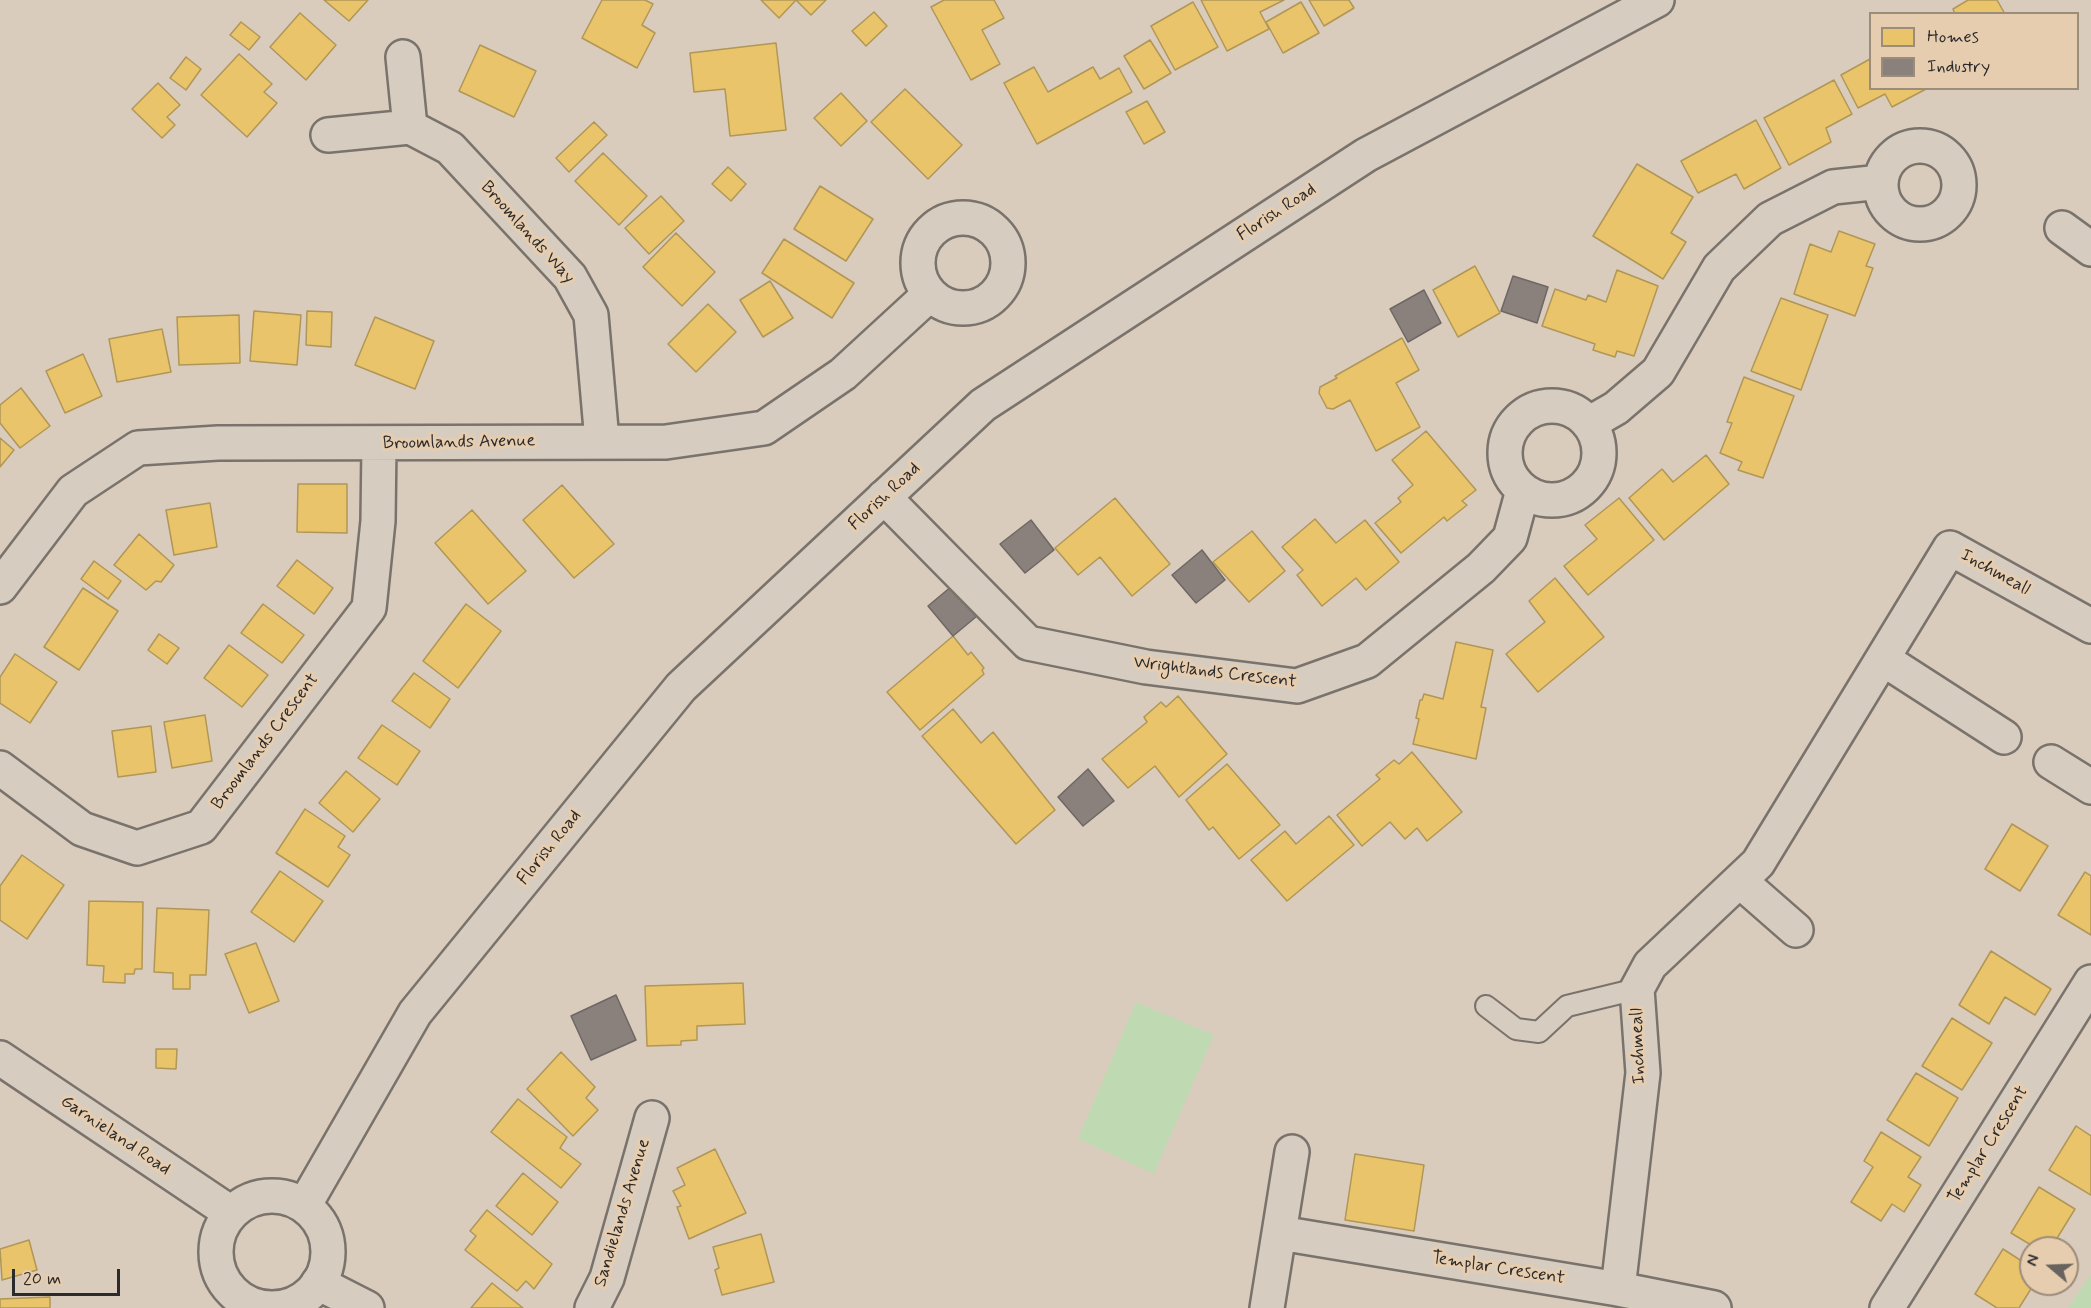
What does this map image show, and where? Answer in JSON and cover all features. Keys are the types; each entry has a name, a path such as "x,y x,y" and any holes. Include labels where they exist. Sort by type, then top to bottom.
{"street":[{"name":"Florish Road","path":"304,1206 415,1012 681,687 983,405 1366,155 1657,0"},
{"path":"328,135 410,127 402,57"},
{"name":"Broomlands Way","path":"410,127 450,148 570,277 591,315 602,441"},
{"path":"1590,423 1616,408 1658,372 1719,268 1770,219 1833,187 1881,182"},
{"path":"2062,228 2091,249"},
{"name":"Broomlands Avenue","path":"0,587 73,491 138,448 218,443 666,442 764,428 843,374 930,294"},
{"path":"1563,406 1578,412 1590,423 1598,437 1600,452 1598,467 1586,486 1567,498 1551,500 1536,498 1523,490 1512,478 1506,464 1504,448 1509,432 1518,419 1539,407 1563,406"},
{"name":"Broomlands Crescent","path":"0,768 82,829 137,848 201,827 369,608 378,521 379,444"},
{"name":"Wrightlands Crescent","path":"884,497 1028,643 1146,667 1297,686 1366,661 1481,568 1510,538 1523,490"},
{"name":"Inchmeall","path":"1617,1289 1643,1073 1637,989 1650,964 1758,863 1950,548 2091,626"},
{"path":"1883,659 2004,737"},
{"path":"2051,762 2091,787"},
{"path":"1740,881 1797,930"},
{"name":"Templar Crescent","path":"1887,1308 2091,981"},
{"name":"Garnieland Road","path":"0,1058 231,1214"},
{"name":"Sandielands Avenue","path":"592,1308 607,1278 652,1118"},
{"path":"1267,1308 1292,1152"},
{"path":"274,1196 290,1199 304,1206 316,1218 325,1233 328,1250 326,1267 318,1283 307,1295 292,1304 275,1308 239,1303 225,1281 217,1259 217,1242 222,1227 231,1214 244,1203 258,1197 274,1196"},
{"name":"Templar Crescent","path":"1280,1233 1617,1289 1714,1308"},
{"path":"318,1283 367,1308"}],"lane":[{"path":"1486,1006 1516,1029 1539,1032 1567,1006 1637,989"}],"green space":[{"path":"1136,1002 1214,1035 1154,1174 1078,1139"},
{"path":"2091,1274 2091,1308 2068,1308 2076,1296 2079,1296 2079,1292"}],"building: Homes":[{"path":"324,0 368,0 349,21"},
{"path":"602,0 645,0 653,4 642,25 655,33 637,68 582,38"},
{"path":"761,0 796,0 779,18"},
{"path":"796,0 826,0 811,15"},
{"path":"944,0 994,0 1004,18 982,30 1000,64 971,80 931,7"},
{"path":"1201,0 1284,0 1260,12 1269,29 1227,51"},
{"path":"1309,0 1349,0 1354,8 1324,26"},
{"path":"1968,0 1997,0 2004,12 1954,12 1953,9"},
{"path":"1193,2 1218,47 1175,70 1151,26"},
{"path":"1301,2 1319,33 1283,53 1266,22"},
{"path":"874,12 887,26 866,46 852,31"},
{"path":"300,13 336,45 306,80 270,47"},
{"path":"241,22 260,37 249,50 230,35"},
{"path":"1150,40 1171,73 1144,89 1124,56"},
{"path":"776,43 786,130 730,136 725,89 694,92 690,53"},
{"path":"480,45 536,71 514,117 459,91"},
{"path":"239,54 272,84 264,92 277,103 247,137 201,95"},
{"path":"186,57 201,69 186,90 170,78"},
{"path":"1869,60 1869,90 1924,90 1892,107 1885,94 1858,108 1841,75"},
{"path":"1034,67 1048,92 1093,67 1100,79 1119,68 1132,92 1037,144 1004,83"},
{"path":"1834,80 1852,114 1826,128 1831,142 1789,165 1764,118"},
{"path":"158,83 180,105 167,117 175,125 162,138 132,109"},
{"path":"905,89 962,145 928,179 871,122"},
{"path":"841,93 867,121 841,146 814,118"},
{"path":"1147,101 1165,132 1144,144 1126,112"},
{"path":"1756,120 1781,168 1744,189 1736,174 1698,193 1681,161"},
{"path":"594,122 607,135 569,172 556,158"},
{"path":"603,153 647,196 619,225 575,181"},
{"path":"1637,164 1693,197 1671,233 1686,242 1663,279 1593,236"},
{"path":"728,167 746,184 731,201 712,184"},
{"path":"820,186 873,219 846,261 794,229"},
{"path":"661,196 684,221 649,254 625,228"},
{"path":"1839,231 1875,244 1866,266 1873,268 1855,316 1794,294 1810,244 1831,252"},
{"path":"676,233 715,272 682,306 643,267"},
{"path":"784,239 854,283 832,318 762,273"},
{"path":"1475,266 1500,313 1458,337 1433,290"},
{"path":"1617,270 1658,286 1634,356 1617,351 1615,357 1593,350 1595,344 1542,326 1555,289 1586,300 1588,295 1606,302"},
{"path":"770,281 793,318 763,337 740,300"},
{"path":"1781,298 1828,315 1801,390 1751,371"},
{"path":"708,304 736,332 696,372 668,344"},
{"path":"254,311 301,315 297,365 250,361"},
{"path":"307,311 332,312 331,347 306,345"},
{"path":"239,315 240,363 179,365 177,317"},
{"path":"375,317 434,341 415,389 355,365"},
{"path":"162,329 171,372 117,382 109,339"},
{"path":"1402,338 1419,370 1396,383 1420,427 1376,451 1350,400 1333,409 1327,408 1319,393 1320,387"},
{"path":"83,354 102,396 65,413 46,371"},
{"path":"1744,377 1794,396 1763,478 1738,470 1742,462 1720,453 1732,423 1727,422"},
{"path":"21,388 50,426 20,448 0,423 0,405"},
{"path":"1426,431 1476,490 1462,501 1467,505 1447,521 1444,517 1401,553 1375,523 1401,502 1398,498 1413,485 1392,460"},
{"path":"0,438 14,450 0,467"},
{"path":"1706,455 1729,484 1664,540 1629,498 1662,469 1673,482"},
{"path":"298,484 347,484 347,533 297,532"},
{"path":"562,485 614,544 574,578 523,520"},
{"path":"1115,498 1170,564 1132,596 1100,557 1078,575 1055,548"},
{"path":"1619,498 1654,540 1588,595 1564,566 1597,539 1585,525"},
{"path":"210,503 217,547 174,555 166,510"},
{"path":"472,510 526,571 488,604 435,543"},
{"path":"1315,519 1336,543 1365,520 1399,562 1366,590 1356,578 1322,606 1297,575 1303,570 1282,547"},
{"path":"1252,531 1285,571 1249,602 1213,562"},
{"path":"139,534 174,565 161,582 156,581 146,590 114,565"},
{"path":"297,560 333,588 314,614 277,586"},
{"path":"94,561 121,581 108,599 81,579"},
{"path":"1555,578 1604,637 1538,692 1506,654 1545,622 1529,601"},
{"path":"83,588 118,611 79,670 44,647"},
{"path":"263,604 304,635 282,663 241,633"},
{"path":"466,604 501,631 458,688 423,661"},
{"path":"159,634 179,648 167,664 148,650"},
{"path":"953,636 968,655 971,652 984,668 982,670 984,674 920,730 887,692"},
{"path":"1456,642 1493,650 1481,707 1486,708 1476,759 1413,744 1419,719 1416,718 1420,700 1424,694 1443,699"},
{"path":"229,645 268,675 242,707 204,678"},
{"path":"15,654 57,682 30,723 0,703 0,677"},
{"path":"414,673 450,699 430,728 392,701"},
{"path":"1178,696 1227,754 1179,797 1155,766 1128,788 1102,759 1147,722 1144,717 1161,702 1166,707"},
{"path":"953,709 981,743 993,732 1055,810 1016,844 922,736"},
{"path":"205,715 212,761 172,768 164,722"},
{"path":"382,725 420,751 397,785 358,758"},
{"path":"151,726 156,772 118,777 112,731"},
{"path":"1412,752 1462,812 1427,841 1417,828 1405,839 1390,822 1362,846 1337,815 1380,779 1376,775 1394,760 1399,764"},
{"path":"1227,764 1280,825 1239,859 1213,827 1209,830 1186,800"},
{"path":"346,771 380,799 353,832 319,803"},
{"path":"305,809 345,836 338,847 350,855 328,887 276,853"},
{"path":"1329,816 1354,845 1287,901 1251,860 1285,831 1296,844"},
{"path":"2012,824 2048,846 2020,891 1985,869"},
{"path":"22,855 64,885 27,939 0,920 0,886"},
{"path":"280,871 323,901 294,942 251,912"},
{"path":"2085,872 2091,876 2091,935 2058,915"},
{"path":"89,901 143,902 142,969 135,969 134,974 125,974 125,983 103,982 104,966 87,965"},
{"path":"157,908 209,910 206,975 190,975 190,989 173,989 173,973 154,972"},
{"path":"256,943 279,1001 249,1013 225,954"},
{"path":"1991,951 2051,989 2035,1015 2005,997 1989,1024 1959,1005"},
{"path":"743,983 745,1024 697,1026 697,1040 681,1041 681,1045 647,1046 645,986"},
{"path":"1952,1018 1992,1043 1962,1090 1922,1066"},
{"path":"156,1049 177,1049 176,1069 156,1068"},
{"path":"561,1052 595,1087 586,1098 598,1110 573,1136 527,1089"},
{"path":"1916,1073 1958,1098 1929,1146 1887,1120"},
{"path":"518,1099 567,1137 560,1148 581,1164 561,1188 491,1132"},
{"path":"2076,1126 2091,1136 2091,1195 2049,1170"},
{"path":"1881,1132 1921,1157 1908,1177 1921,1185 1904,1212 1892,1204 1881,1221 1851,1202 1873,1167 1864,1161"},
{"path":"715,1149 746,1213 689,1239 677,1207 681,1206 673,1191 685,1185 677,1168"},
{"path":"1355,1154 1424,1165 1414,1231 1345,1220"},
{"path":"523,1173 558,1202 532,1235 496,1206"},
{"path":"2039,1187 2075,1209 2058,1236 2019,1238 2011,1233"},
{"path":"487,1210 552,1264 534,1289 526,1281 517,1291 465,1250 476,1236 470,1231"},
{"path":"761,1234 774,1282 722,1295 715,1270 719,1268 713,1247"},
{"path":"29,1240 37,1270 2,1280 0,1249"},
{"path":"2003,1249 2019,1259 2019,1296 2026,1296 2019,1308 1997,1308 1975,1294"},
{"path":"492,1283 523,1308 471,1308"},
{"path":"50,1297 50,1308 0,1308 0,1299"}],"building: Industry":[{"path":"1513,276 1548,287 1537,323 1501,311"},
{"path":"1424,290 1441,323 1408,342 1390,309"},
{"path":"1031,520 1054,550 1025,573 1000,544"},
{"path":"1202,550 1225,580 1196,603 1172,575"},
{"path":"958,581 983,611 953,636 928,606"},
{"path":"1088,769 1114,801 1083,826 1058,797"},
{"path":"616,995 636,1040 591,1060 571,1016"}]}
